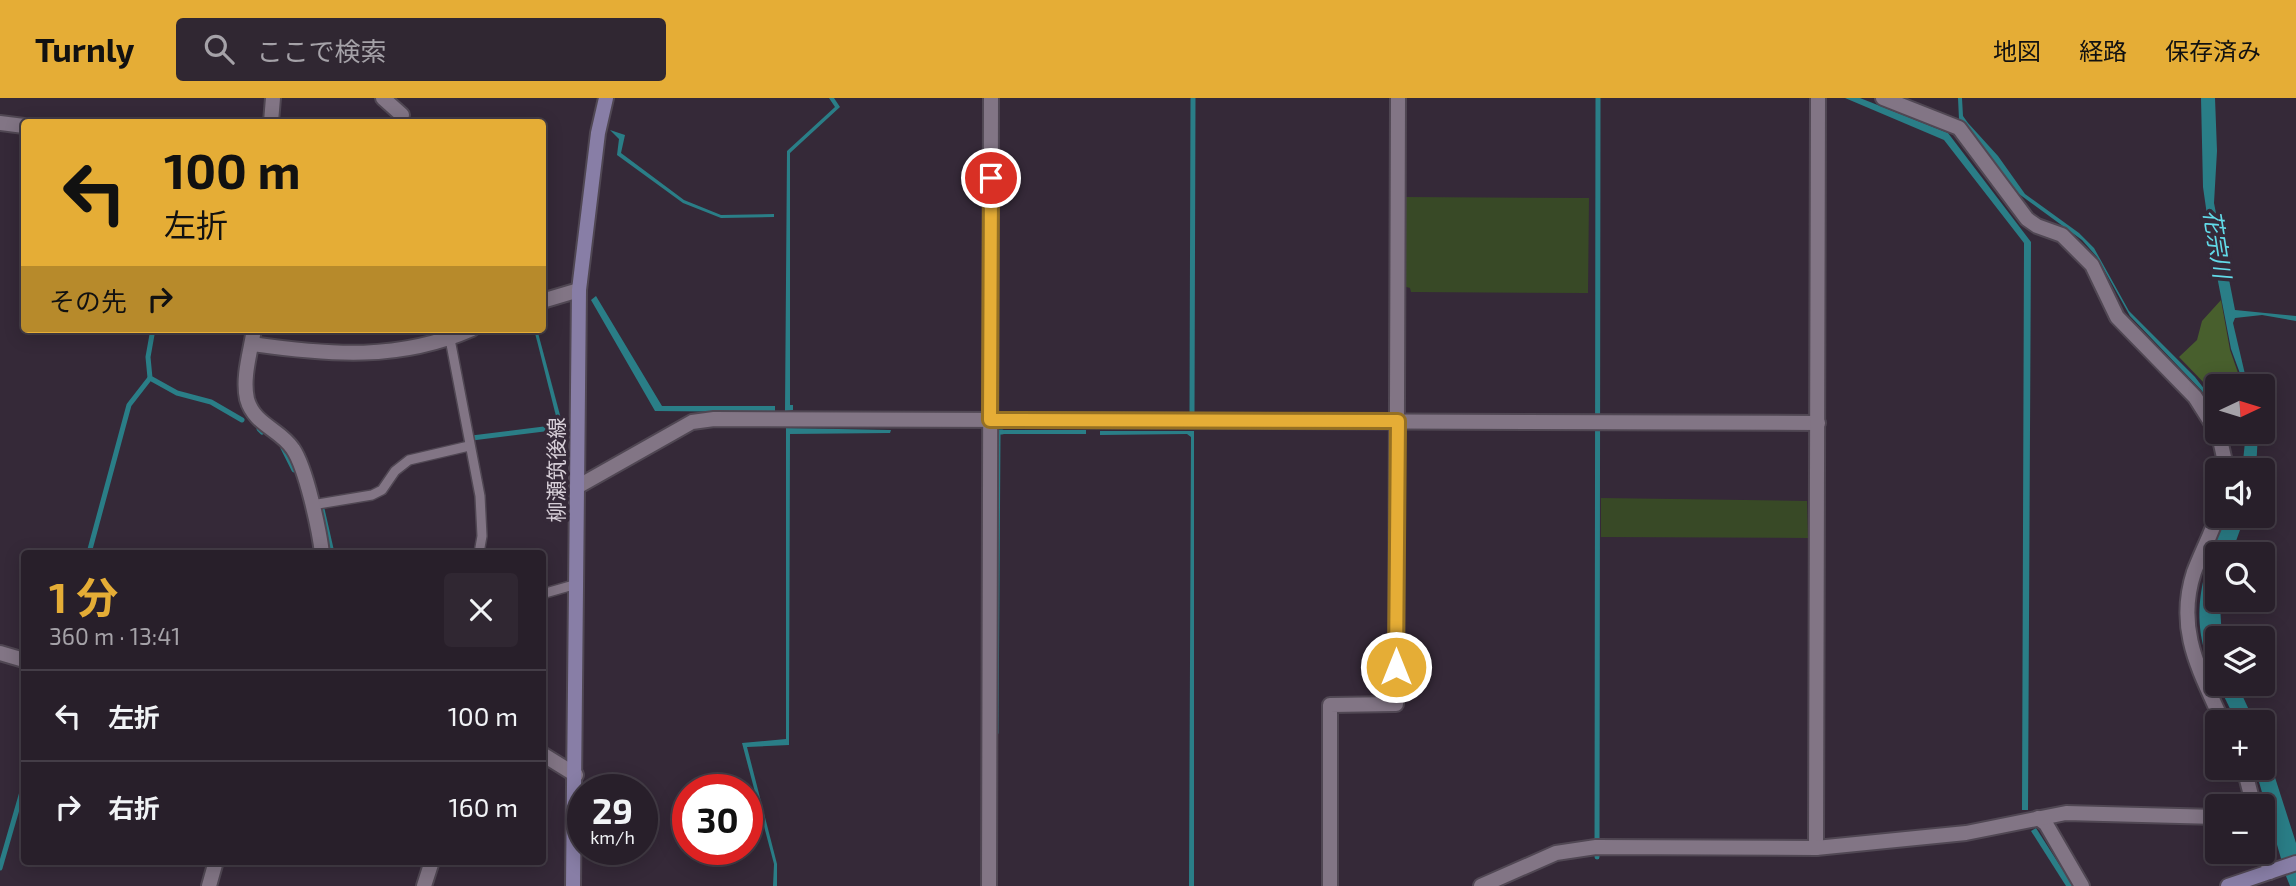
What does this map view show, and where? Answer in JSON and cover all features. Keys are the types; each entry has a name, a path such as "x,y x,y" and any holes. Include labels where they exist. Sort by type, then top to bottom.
{"main road":[{"name":"柳瀬筑後線","path":"576,774 579,290 598,132 606,98"},
{"path":"2228,886 2296,863"},
{"name":"柳瀬筑後線","path":"573,886 574,865"}],"street":[{"path":"271,119 273,98"},
{"path":"383,98 403,114"},
{"path":"989,886 991,98"},
{"path":"1329,886 1330,705 1396,704 1398,98"},
{"path":"1816,848 1818,98"},
{"path":"1883,98 1959,128 2027,219 2062,235 2092,265 2118,317 2194,397 2219,435 2224,458"},
{"path":"0,123 21,126"},
{"path":"546,300 579,290"},
{"path":"321,550 312,505 295,452 284,438 260,423 247,400 253,337 326,355 390,350 430,336 450,339 463,333"},
{"path":"578,487 692,422 714,419 1818,423"},
{"path":"2212,528 2194,571 2186,605 2191,651 2217,710"},
{"path":"0,653 21,659"},
{"path":"546,756 574,774"},
{"path":"1481,886 1556,853 1596,848 1816,848 1966,833 2066,813 2205,817"},
{"path":"2038,818 2046,824 2082,886"},
{"path":"2272,864 2275,870"},
{"path":"209,886 215,865"},
{"path":"424,886 431,865"}],"lane":[{"path":"450,339 480,496 482,536 480,550"},
{"path":"312,505 372,495 382,490 395,471 410,460 469,446"},
{"path":"546,593 577,584"}],"green space":[{"path":"1403,197 1589,198 1588,293 1411,292 1410,288 1403,286"},
{"path":"2221,300 2230,350 2238,374 2205,374 2205,384 2179,357 2197,340 2202,321"},
{"path":"1601,498 1807,501 1808,538 1601,537"}],"water":[{"path":"829,98 834,98 840,107 790,153 790,405 793,405 793,410 785,411 787,151 835,107"},
{"path":"1845,98 1860,98 1948,133 2031,242 2028,810 2022,810 2024,243 1944,140"},
{"path":"1958,98 1962,98 1963,116 1998,156 2025,194 2079,233 2094,248 2129,311 2195,377 2205,390 2205,396 2130,316 2097,257 2082,240 2019,194 1959,119"},
{"name":"花宗川","path":"2201,98 2215,98 2217,151 2214,203 2235,310 2296,316 2296,321 2262,315 2235,318 2233,323 2245,374 2240,374 2231,349 2203,187"},
{"path":"610,130 625,135 621,153 684,200 721,215 774,214 774,217 721,218 683,203 617,155 619,139"},
{"path":"596,296 662,406 775,406 775,412 655,411 591,300"},
{"path":"535,333 538,333 568,445 558,424"},
{"path":"786,428 891,430 890,433 790,434 789,745 747,747 754,774 750,774 742,743 786,739"},
{"path":"999,430 1086,430 1086,434 999,434"},
{"path":"1100,431 1194,431 1194,886 1189,886 1191,437 1187,434 1100,435"},
{"path":"2245,444 2257,444 2257,458 2243,458"},
{"path":"2221,528 2241,528 2236,542 2215,542"},
{"path":"2205,575 2205,612 2220,612 2221,626 2205,626 2205,652 2200,618"},
{"path":"2224,696 2243,696 2249,710 2231,710"},
{"path":"2275,777 2296,843 2296,886 2290,886 2275,838 2275,794 2262,794 2258,780 2275,780"},
{"path":"763,809 777,864 777,886 773,886 774,864 763,822"},
{"path":"2036,828 2073,886 2066,886 2031,831"}],"waterway":[{"path":"1192,412 1193,98"},
{"path":"1597,857 1598,98"},
{"path":"152,333 148,357 150,378 177,393 211,402 242,420"},
{"path":"90,550 129,405 150,378"},
{"path":"472,438 560,427"},
{"path":"259,429 262,432"},
{"path":"996,733 998,432 1002,432"},
{"path":"283,448 294,470"},
{"path":"322,509 331,550"},
{"path":"0,868 21,795"}],"route":[{"path":"991,178 990,420 1398,421 1396,667"}]}
